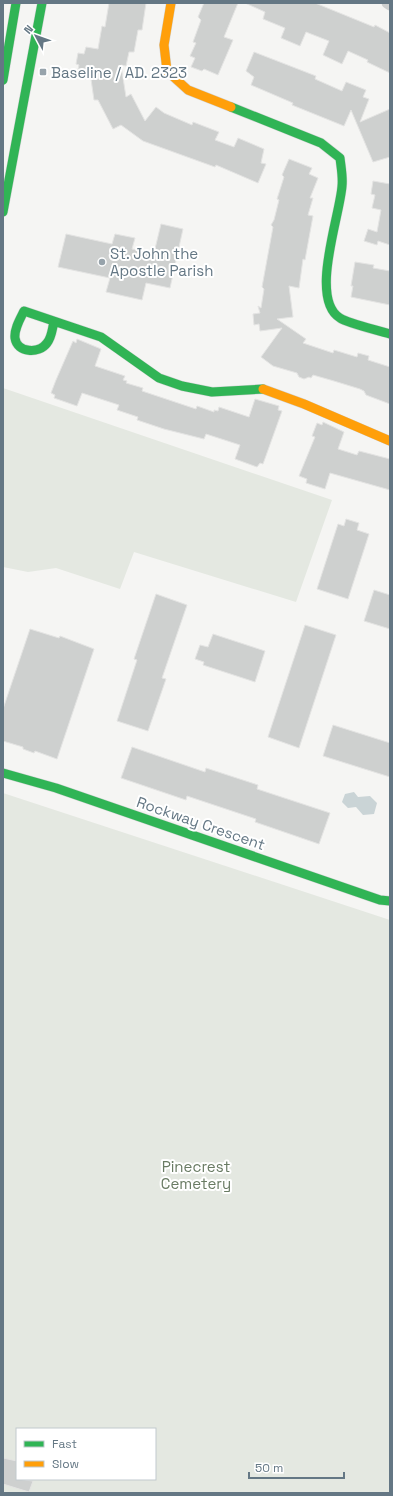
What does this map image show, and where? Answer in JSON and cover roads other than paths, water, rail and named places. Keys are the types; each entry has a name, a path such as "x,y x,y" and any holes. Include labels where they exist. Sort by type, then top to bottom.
{"street":[{"path":"3,80 16,3"},
{"path":"3,212 42,3"},
{"path":"171,3 164,46 167,71 188,90 321,143 340,158 342,185 326,275 326,295 330,307 340,318 390,334"},
{"path":"54,322 47,345 40,349 35,351 28,350 21,348 17,343 15,336 24,311 101,337 159,378 182,386 212,392 263,389 310,406 390,441"},
{"name":"Rockway Crescent","path":"3,773 56,788 380,900 390,901"}],"place":[{"name":"Baseline / AD. 2323","path":"43,72"},
{"name":"St. John the Apostle Parish","path":"102,262"}],"park label":[{"name":"Pinecrest Cemetery","path":"196,1174"}]}
